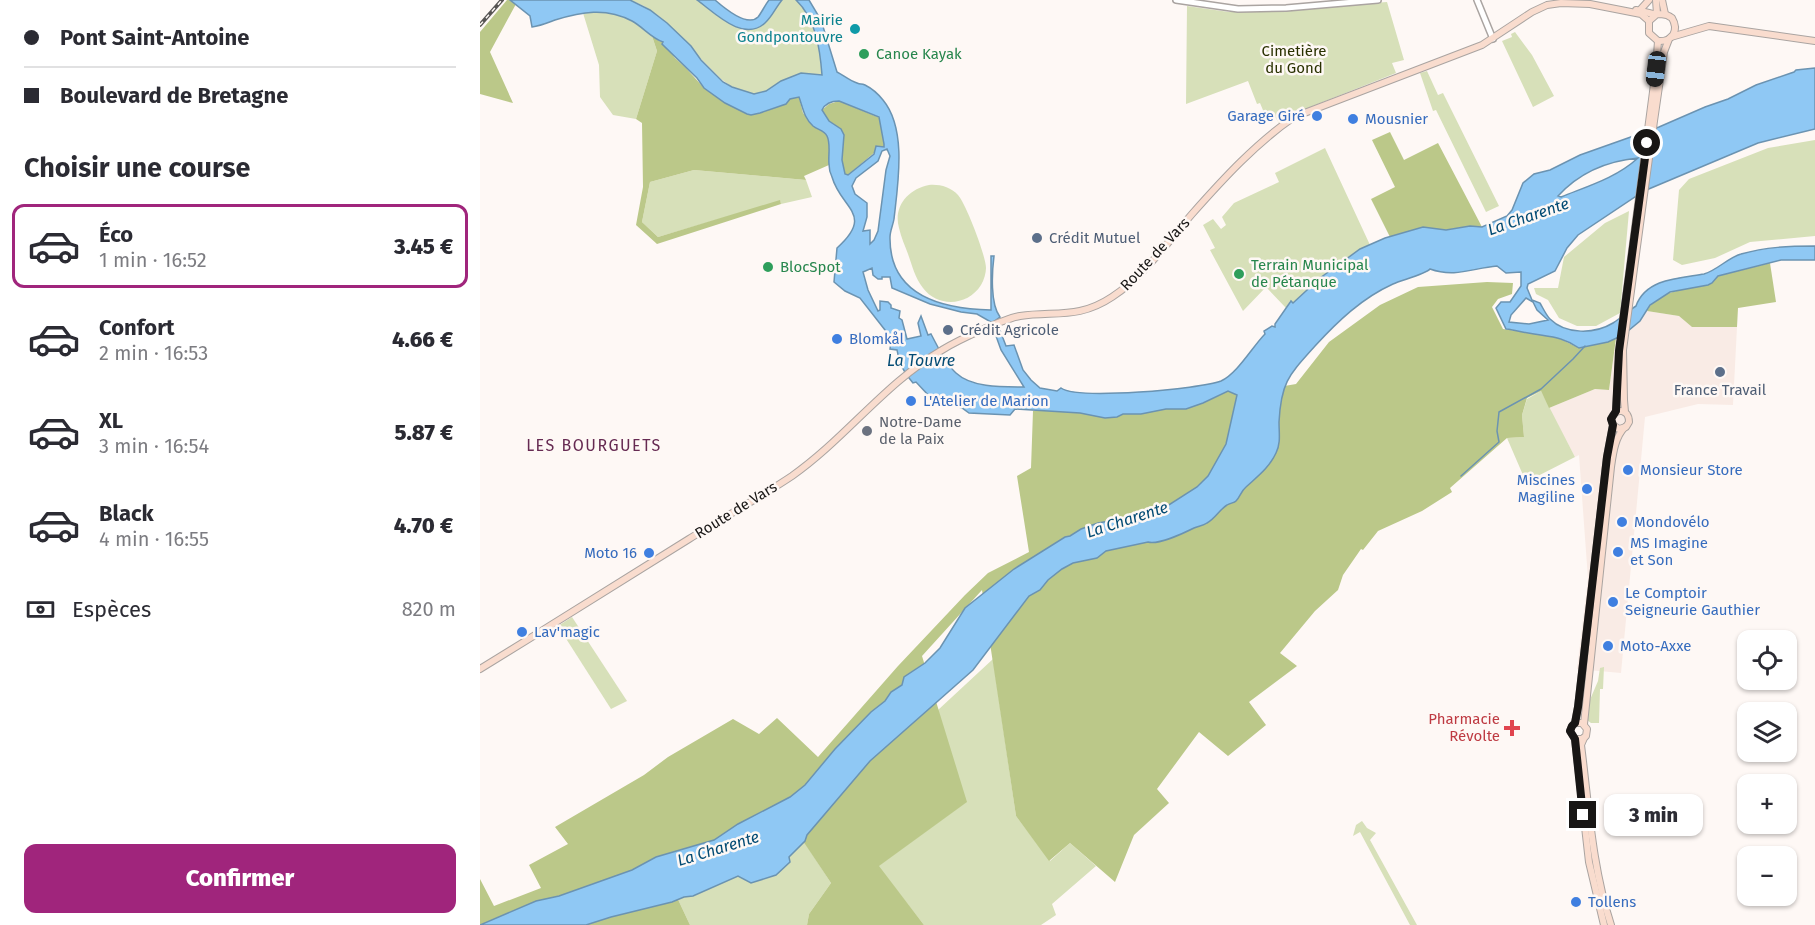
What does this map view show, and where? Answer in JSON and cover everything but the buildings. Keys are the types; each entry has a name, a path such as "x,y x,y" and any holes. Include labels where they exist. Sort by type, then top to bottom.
{"main road":[{"path":"1640,10 1649,0"},
{"path":"1656,0 1657,14"},
{"path":"1662,0 1665,14"},
{"name":"Route de Vars","path":"480,669 792,476 848,430 903,376 942,349 1017,317 1076,313 1111,298 1134,279 1251,152 1294,117 1463,53 1493,39 1541,7 1556,3 1590,4 1641,14 1649,21"},
{"name":"Route de Vars","path":"1627,10 1657,14"},
{"path":"1604,925 1590,862 1575,739 1570,731 1575,723 1607,457 1613,425 1611,419 1616,411 1621,351 1661,52 1658,41 1649,33 1649,21 1657,14 1665,14 1674,21 1675,29 1661,52"},
{"path":"1658,41 1708,26 1815,41"},
{"path":"1675,29 1687,33"},
{"path":"1611,925 1600,884 1591,831 1581,745 1588,731 1584,724 1611,466 1617,438 1629,419 1625,412 1621,351"},
{"path":"1616,411 1625,412"},
{"path":"1613,425 1619,429 1626,427"},
{"path":"1575,723 1584,724"},
{"path":"1575,739 1584,738"}],"street":[{"path":"1176,0 1242,9 1286,8 1377,0"},
{"path":"1477,0 1493,39"}],"shaded area":[{"path":"1647,311 1679,316 1692,327 1737,327 1733,405 1698,404 1645,417 1621,673 1577,669 1588,579 1579,455 1575,457 1549,408 1595,389 1609,390 1616,338 1640,321"}],"green space":[{"path":"507,0 516,4 490,52 513,103 480,94 480,32"},
{"path":"630,0 697,0 739,28 763,24 782,0 796,0 808,16 816,35 822,76 801,73 781,81 766,91 754,94 732,87 721,79 659,16"},
{"name":"Cimetière du Gond","path":"1387,2 1404,60 1392,63 1396,73 1295,113 1279,123 1275,117 1270,120 1265,115 1260,103 1257,104 1248,81 1186,104 1187,6 1229,12 1257,12"},
{"path":"609,11 633,21 652,36 657,51 636,119 613,115 600,97 599,65 583,13"},
{"path":"1515,32 1532,55 1554,96 1533,107 1502,41 1512,37 1511,34"},
{"path":"652,36 663,42 704,88 760,113 799,97 803,113 814,126 825,131 829,139 829,165 804,176 806,180 694,170 650,182 642,222 658,237 780,200 781,204 657,244 636,225 643,187 642,123 636,119 657,51"},
{"path":"1427,71 1438,95 1443,93 1499,206 1486,212 1436,110 1433,111 1420,73"},
{"path":"839,101 880,118 884,144 884,147 848,175 845,175 842,160 844,135 841,129 829,121 822,110 829,104"},
{"path":"1390,132 1404,160 1438,143 1482,227 1470,226 1446,230 1422,228 1390,237 1371,199 1395,187 1372,140"},
{"path":"1815,140 1815,236 1750,242 1715,258 1682,265 1673,260 1679,190 1689,179 1768,148"},
{"path":"1325,148 1370,245 1339,264 1293,303 1290,301 1286,308 1266,287 1243,311 1210,250 1215,248 1203,225 1213,219 1221,229 1226,225 1222,217 1234,203 1279,182 1275,173"},
{"path":"694,170 806,180 812,197 781,204 780,201 658,237 642,222 650,182"},
{"path":"929,185 952,190 962,200 983,253 986,268 981,285 969,297 953,302 937,299 923,288 914,271 900,231 898,213 900,206 915,190"},
{"path":"1629,211 1620,313 1596,326 1577,326 1559,318 1548,300 1536,294 1534,288 1558,288 1564,257 1605,223"},
{"path":"1770,263 1776,302 1738,308 1737,327 1692,327 1679,316 1647,311 1652,304 1665,295 1708,285 1718,276"},
{"path":"1487,282 1513,283 1512,294 1498,299 1492,307 1503,329 1554,336 1579,348 1616,338 1609,390 1595,389 1549,408 1541,391 1527,398 1522,415 1524,437 1507,438 1450,488 1452,492 1422,511 1378,531 1363,550 1361,549 1343,575 1338,590 1315,611 1280,653 1297,666 1249,702 1266,725 1228,756 1199,732 1157,789 1169,803 1134,835 1115,882 1070,843 1049,861 1016,816 982,590 922,656 967,802 879,866 924,925 807,925 809,914 831,883 801,838 675,893 690,925 480,925 480,879 494,906 541,888 529,865 568,844 555,827 733,719 759,734 777,718 818,757 898,666 965,595 988,573 1029,552 1017,476 1031,468 1033,411 1203,403 1228,391 1237,394 1296,384 1329,342 1380,305 1418,287"},
{"path":"1541,391 1575,457 1526,482 1507,438 1524,437 1522,415 1527,399"},
{"path":"572,617 627,701 611,709 558,626"},
{"path":"993,659 1016,816 1050,861 1070,843 1096,866 1052,904 1056,915 1041,925 924,925 878,866 966,802 938,710"},
{"path":"1604,667 1603,689 1600,689 1599,723 1591,723 1587,720 1589,702 1598,681 1600,668"},
{"path":"1362,821 1367,828 1376,833 1370,840 1417,925 1410,925 1360,832 1353,836 1356,825"},
{"path":"801,837 831,883 809,914 807,925 690,925 675,893"}],"water":[{"path":"510,0 630,0 650,10 667,23 723,82 754,94 766,91 781,81 801,73 822,75 816,35 808,16 796,0 809,0 821,20 837,72 870,88 883,100 891,112 898,141 899,173 890,237 892,257 899,273 909,286 938,302 991,310 991,256 994,256 993,296 1000,317 996,320 1006,346 1014,345 1023,370 1040,388 1057,391 1061,388 1090,393 1139,392 1221,381 1239,366 1265,334 1264,331 1272,326 1275,327 1291,301 1293,303 1320,278 1360,249 1385,238 1423,227 1446,230 1470,226 1482,227 1507,216 1512,210 1523,183 1534,174 1550,170 1580,155 1659,127 1756,85 1796,70 1815,68 1815,129 1758,143 1644,191 1578,235 1567,248 1555,271 1528,284 1527,288 1532,300 1540,303 1549,317 1557,324 1572,330 1589,331 1606,327 1616,321 1636,306 1641,297 1656,285 1675,278 1704,274 1741,254 1778,247 1815,246 1815,260 1781,260 1718,276 1708,285 1670,292 1650,305 1640,321 1623,335 1608,342 1579,348 1557,338 1506,329 1496,308 1501,302 1510,302 1521,286 1521,272 1506,273 1497,266 1456,273 1430,269 1393,284 1371,296 1342,319 1293,372 1282,397 1278,449 1267,467 1244,489 1236,501 1224,507 1204,525 1164,540 1106,551 1097,558 1073,563 1048,580 1040,590 1029,596 973,670 870,761 807,835 805,841 789,857 790,862 776,875 751,883 738,876 693,896 586,925 480,925 536,901 559,896 632,870 656,857 714,840 738,824 790,797 805,785 835,749 885,701 891,692 902,685 904,677 925,663 940,648 965,608 1014,569 1081,529 1098,523 1161,510 1197,487 1208,476 1226,444 1237,395 1228,391 1186,409 1166,409 1105,418 1080,413 1015,409 1010,415 969,413 962,408 932,399 907,375 897,350 890,349 891,341 885,330 860,298 845,291 834,282 837,248 854,227 854,219 836,188 831,174 827,136 808,120 799,97 760,113 747,114 725,103 704,88 697,78 662,44 663,42 636,23 613,14 593,12 565,17 532,27 530,16","holes":["839,101 879,117 884,147 876,146 874,154 848,175 845,174 842,160 844,135 841,129 829,121 822,110 831,102","887,149 890,156 878,231 870,244 870,230 863,231 867,217 867,203 855,194 852,186 856,178 878,161 882,151","1638,158 1601,181 1561,197 1558,196 1584,175 1605,165","872,268 873,275 878,279 890,277 892,288 930,304 977,314 991,322 1001,350 1024,387 988,386 963,378 948,365 931,334 928,335 921,316 918,323 921,336 907,339 902,320 899,318 900,311 891,308 888,302 880,301 878,311 863,272","1526,298 1533,302 1537,310 1548,320 1529,324 1509,322 1511,315"]},
{"path":"697,0 715,0 735,15 753,20 758,17 769,0 782,0 765,23 747,30 729,24"}],"waterway":[{"path":"1461,476 1499,442 1497,431 1499,412 1541,389 1585,346"}],"railway":[{"path":"480,25 502,0"}],"place":[{"name":"Mairie Gondpontouvre","path":"855,29"},
{"name":"Canoe Kayak","path":"864,54"},
{"name":"Garage Giré","path":"1317,116"},
{"name":"Mousnier","path":"1353,119"},
{"name":"Crédit Mutuel","path":"1037,238"},
{"name":"BlocSpot","path":"768,267"},
{"name":"Terrain Municipal de Pétanque","path":"1239,274"},
{"name":"Crédit Agricole","path":"948,330"},
{"name":"Blomkål","path":"837,339"},
{"name":"France Travail","path":"1720,372"},
{"name":"L'Atelier de Marion","path":"911,401"},
{"name":"Notre-Dame de la Paix","path":"867,431"},
{"name":"Monsieur Store","path":"1628,470"},
{"name":"Miscines Magiline","path":"1587,489"},
{"name":"Mondovélo","path":"1622,522"},
{"name":"MS Imagine et Son","path":"1618,552"},
{"name":"Moto 16","path":"649,553"},
{"name":"Le Comptoir Seigneurie Gauthier","path":"1613,602"},
{"name":"Lav'magic","path":"522,632"},
{"name":"Moto-Axxe","path":"1608,646"},
{"name":"Pharmacie Révolte","path":"1512,728"},
{"name":"Tollens","path":"1576,902"}],"district":[{"name":"LES BOURGUETS","path":"594,445"}],"route":[{"path":"1583,815 1575,739 1570,731 1575,723 1578,707 1607,457 1613,425 1611,419 1616,411 1618,400 1619,351 1647,143"}],"water label":[{"name":"La Charente","path":"1528,216"},
{"name":"La Touvre","path":"921,360"},
{"name":"La Charente","path":"1127,519"},
{"name":"La Charente","path":"718,848"}]}
